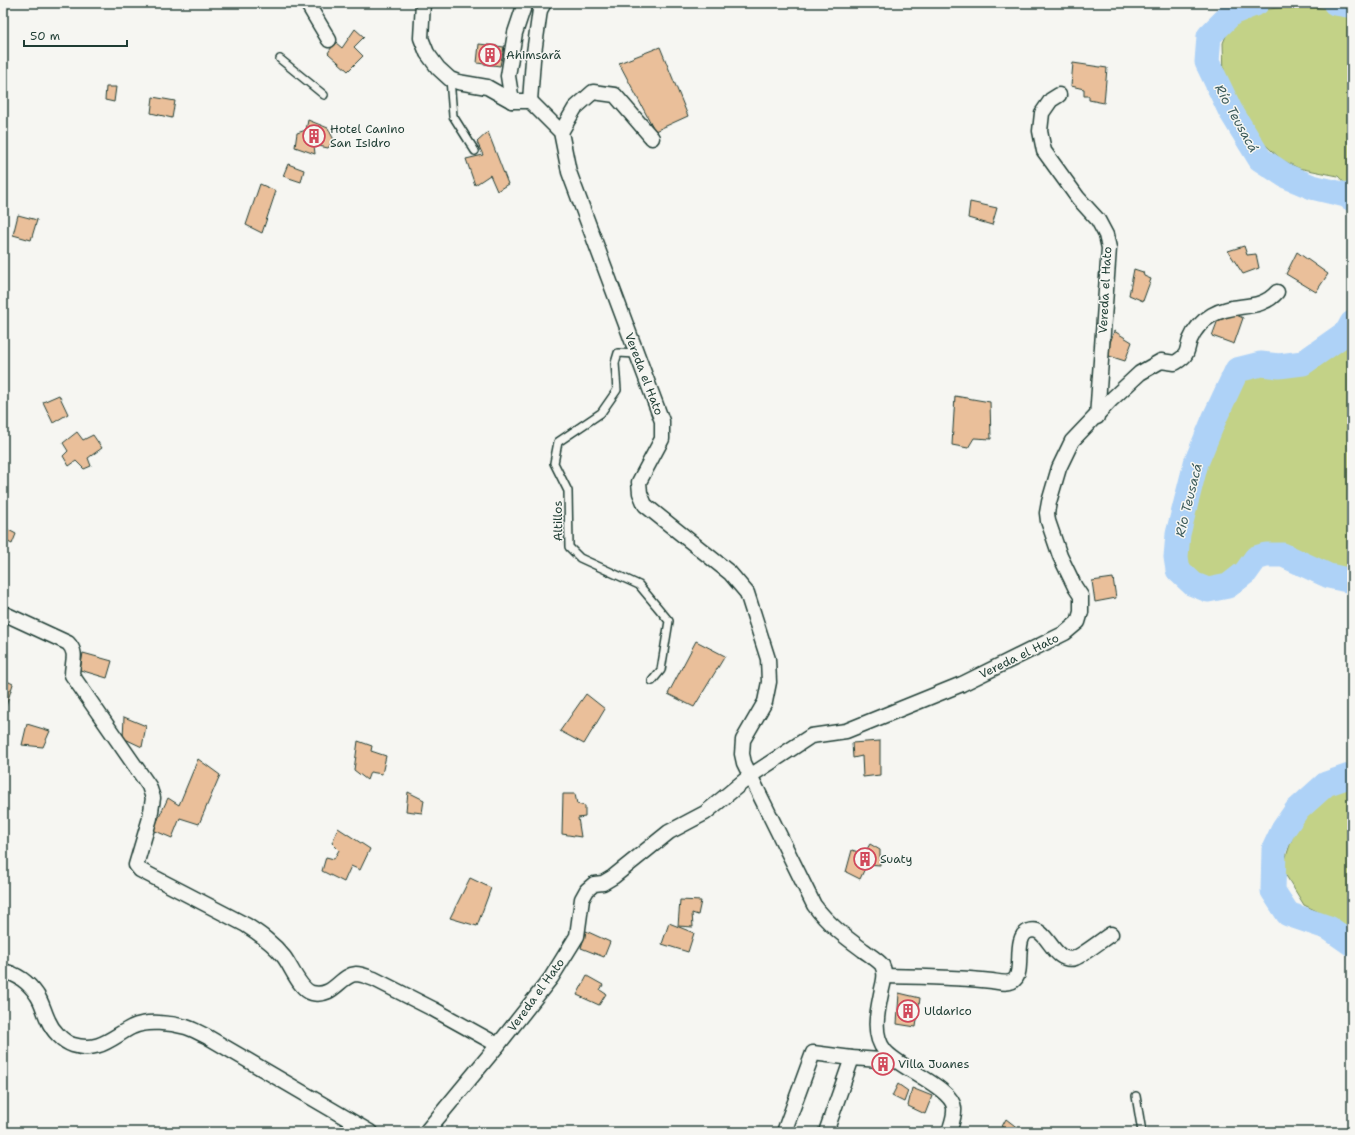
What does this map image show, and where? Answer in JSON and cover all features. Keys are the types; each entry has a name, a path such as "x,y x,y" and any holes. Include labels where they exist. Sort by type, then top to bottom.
{"street":[{"path":"307,3 329,40"},
{"path":"423,3 421,38 428,53 438,68 450,79 458,82 487,87 512,101 530,101 561,132 575,108 593,92 615,96 652,138"},
{"path":"512,101 508,76 515,33 524,3"},
{"path":"530,101 532,60 540,10 544,3"},
{"name":"Vereda el Hato","path":"1059,95 1051,100 1042,113 1040,131 1044,151 1078,198 1098,220 1106,235 1109,248 1096,417"},
{"name":"Vereda el Hato","path":"561,132 569,172 662,421 662,439 640,482 640,493 645,505 730,573 747,593 768,659 769,682 765,702 743,740 743,759 814,905 823,918 882,965 885,976"},
{"name":"Vereda el Hato","path":"426,1132 498,1046 551,978 577,936 582,899 586,890 594,884 603,883 613,877 669,832 705,813 750,776 812,736 846,731 962,684 1065,633 1078,622 1081,612 1081,596 1060,556 1048,521 1047,513 1059,468 1072,441 1112,399 1140,373 1161,361 1175,363 1185,355 1195,331 1213,314 1232,308 1261,304 1272,298 1277,292"},
{"path":"3,614 68,643 73,648 72,675 149,786 153,798 150,818 136,865 140,870 257,932 270,942 284,957 302,986 308,992 325,993 350,975 356,974 364,976 374,979 433,1009 498,1046"},
{"path":"888,1061 877,1029 878,1009 885,976 973,979 1010,982 1015,979 1018,974 1022,939 1026,932 1031,930 1042,934 1058,954 1062,957 1068,958 1076,958 1111,934"},
{"path":"3,971 23,979 30,986 38,996 48,1022 60,1037 72,1045 94,1047 106,1043 133,1026 148,1022 187,1027 370,1132"},
{"path":"784,1132 813,1053 888,1061 944,1092 951,1099 954,1108 953,1119 948,1132"},
{"path":"826,1132 852,1058"}],"lane":[{"path":"280,60 324,95"},
{"path":"450,79 453,116 475,150"},
{"name":"Altillos","path":"636,354 618,353 615,363 617,390 601,414 558,442 554,463 568,491 569,547 580,558 639,585 669,621 661,670 652,681"},
{"path":"1136,1096 1142,1132"}],"green space":[{"path":"1300,6 1342,10 1352,6 1352,191 1338,176 1298,168 1281,159 1252,133 1233,101 1224,76 1223,43 1233,19 1258,10"},
{"path":"1352,320 1352,581 1289,563 1245,561 1224,582 1199,591 1180,585 1177,532 1181,502 1198,451 1218,410 1239,378 1264,365 1293,359"},
{"path":"1352,785 1352,933 1331,918 1304,905 1282,869 1298,820 1328,790"}],"building":[{"path":"355,29 364,37 354,47 363,56 348,71 328,53 335,42 342,48"},
{"name":"Ahimsarã","path":"479,44 504,47 500,66 477,63"},
{"path":"660,47 688,116 655,131 619,63"},
{"path":"1073,63 1107,68 1104,103 1089,100 1089,96 1084,96 1084,89 1071,86"},
{"path":"106,87 116,87 114,102 105,100"},
{"path":"153,97 175,101 172,118 151,113"},
{"name":"Hotel Canino San Isidro","path":"308,120 328,128 334,140 328,148 314,145 315,154 295,147 297,133 306,130"},
{"path":"488,132 508,184 497,191 490,175 475,185 466,159 483,155 477,142"},
{"path":"288,164 304,170 301,182 283,176"},
{"path":"260,184 276,191 262,233 246,225"},
{"path":"970,202 997,208 992,225 968,218"},
{"path":"18,215 37,220 31,240 13,235"},
{"path":"1244,246 1247,255 1256,254 1259,268 1243,274 1228,251"},
{"path":"1297,252 1328,274 1316,292 1286,274"},
{"path":"1134,269 1143,272 1144,276 1151,279 1143,301 1129,295"},
{"path":"1232,313 1243,318 1234,344 1212,336 1219,317"},
{"path":"1114,331 1132,342 1125,361 1106,355"},
{"path":"59,395 68,414 53,423 43,402"},
{"path":"955,396 990,402 991,439 974,438 968,448 952,445"},
{"path":"77,432 83,440 93,435 102,448 88,458 91,466 84,469 76,461 69,466 63,456 68,451 63,443"},
{"path":"3,527 16,534 12,544 6,541 3,548"},
{"path":"1113,578 1116,598 1095,602 1092,581"},
{"path":"696,641 725,656 694,707 668,694"},
{"path":"83,653 112,661 107,678 80,670"},
{"path":"3,679 13,684 6,706 3,705"},
{"path":"586,694 605,709 584,744 560,731"},
{"path":"124,717 146,726 142,747 123,738"},
{"path":"27,724 50,731 43,747 22,745"},
{"path":"358,741 372,746 371,751 386,756 382,774 370,772 367,780 354,770"},
{"path":"880,741 880,775 863,777 862,756 853,758 852,743"},
{"path":"198,759 220,775 199,824 180,818 172,838 153,830 168,798 179,805"},
{"path":"408,792 424,800 422,813 406,811"},
{"path":"563,794 575,794 577,804 585,806 585,817 578,818 581,837 562,834"},
{"path":"338,828 370,849 360,870 351,866 344,882 322,871 326,857 334,859 339,850 332,843"},
{"name":"Suaty","path":"870,844 880,850 880,865 867,864 860,879 846,872 852,850 864,854"},
{"path":"470,878 491,888 477,926 450,918"},
{"path":"680,900 701,901 698,915 692,913 693,927 678,926"},
{"path":"669,923 694,933 688,952 662,944"},
{"path":"586,931 610,942 604,957 581,948"},
{"path":"587,976 603,985 600,990 606,994 599,1005 577,995"},
{"name":"Uldarico","path":"899,993 920,998 916,1027 897,1024"},
{"path":"898,1084 908,1091 904,1102 892,1096"},
{"path":"912,1088 932,1096 925,1114 908,1106"},
{"path":"1006,1119 1023,1132 999,1132"}],"waterway":[{"name":"Río Teusacá","path":"1257,3 1232,13 1209,36 1207,62 1230,110 1260,159 1286,176 1312,187 1346,195 1352,199"},
{"name":"Río Teusacá","path":"1335,3 1347,5 1352,3"},
{"name":"Río Teusacá","path":"1352,323 1347,332 1303,363 1279,366 1261,364 1237,370 1196,463 1178,534 1176,557 1178,570 1193,584 1208,590 1228,586 1246,572 1256,558 1266,555 1283,555 1329,576 1352,581"},
{"name":"Río Teusacá","path":"1352,775 1326,784 1296,811 1283,830 1274,849 1273,891 1288,914 1329,928 1352,944"}],"place":[{"name":"Ahimsarã","path":"490,55"},
{"name":"Hotel Canino San Isidro","path":"314,136"},
{"name":"Suaty","path":"865,859"},
{"name":"Uldarico","path":"908,1011"},
{"name":"Villa Juanes","path":"883,1064"}]}
